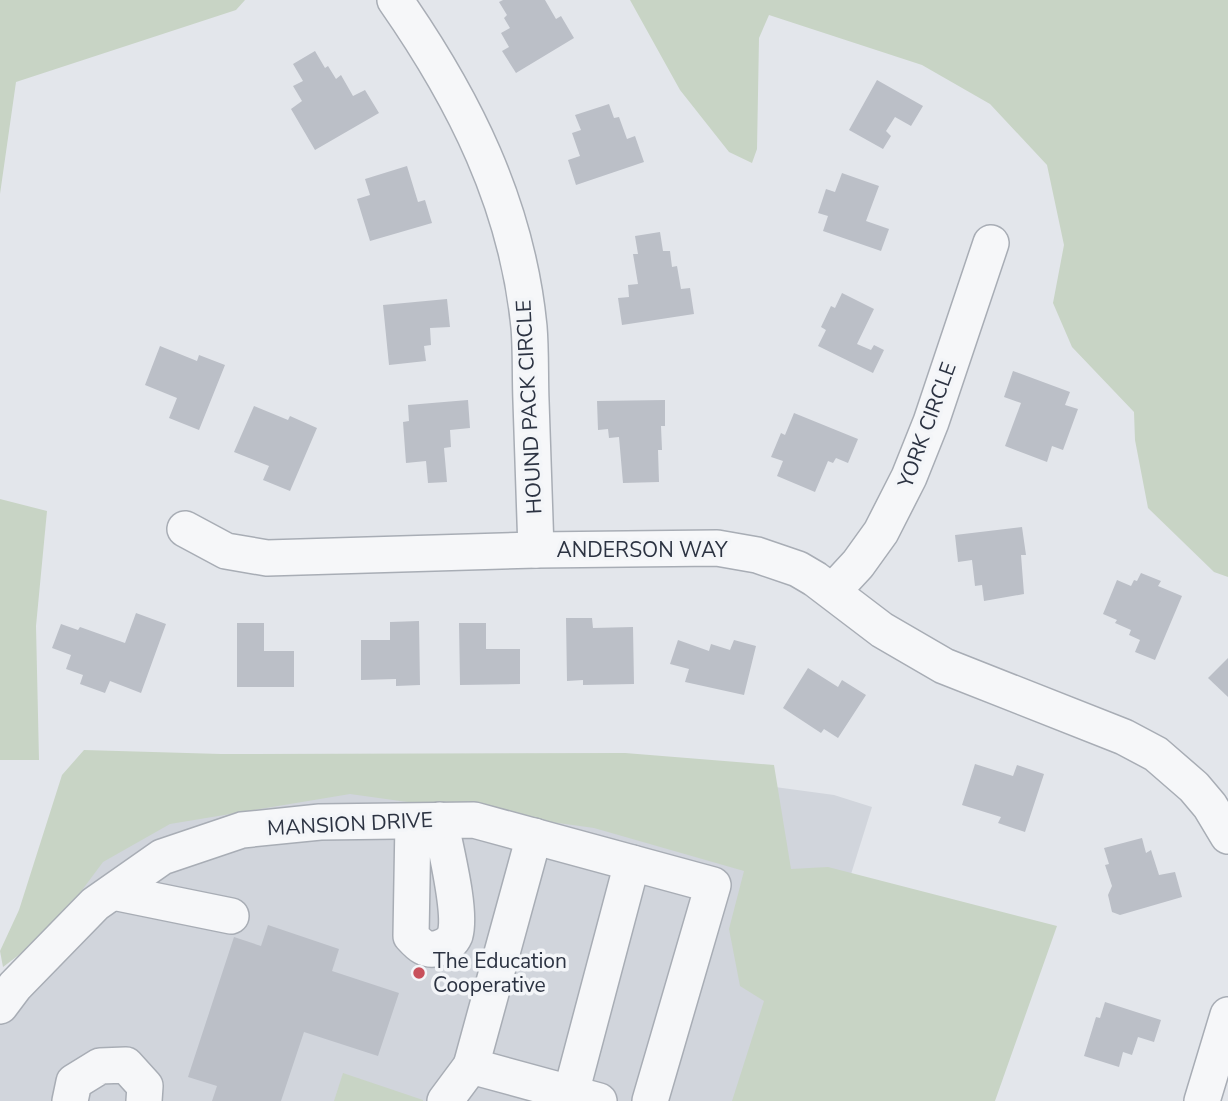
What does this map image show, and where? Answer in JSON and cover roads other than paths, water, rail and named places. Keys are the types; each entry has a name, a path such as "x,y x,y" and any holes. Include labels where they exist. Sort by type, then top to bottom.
{"street":[{"name":"HOUND PACK CIRCLE","path":"395,0 433,55 462,106 486,158 517,258 529,327 536,550"},
{"name":"YORK CIRCLE","path":"833,591 858,564 881,532 909,477 931,422 991,243"},
{"name":"ANDERSON WAY","path":"185,529 226,551 267,558 717,548 757,555 797,569 833,591 882,630 944,666 1124,737 1156,754 1195,787 1228,836"},
{"name":"MANSION DRIVE","path":"0,1006 15,986 96,904 162,857 242,830 320,822 474,820 713,885 650,1101"},
{"path":"444,1101 471,1066 534,836"},
{"path":"471,1066 498,1088 585,1097 632,863"},
{"path":"113,892 232,916"},
{"path":"1202,1101 1228,1016"},
{"path":"70,1101 74,1082 100,1066 126,1065 145,1086 144,1101"}],"place":[{"name":"The Education Cooperative","path":"419,973"}]}
